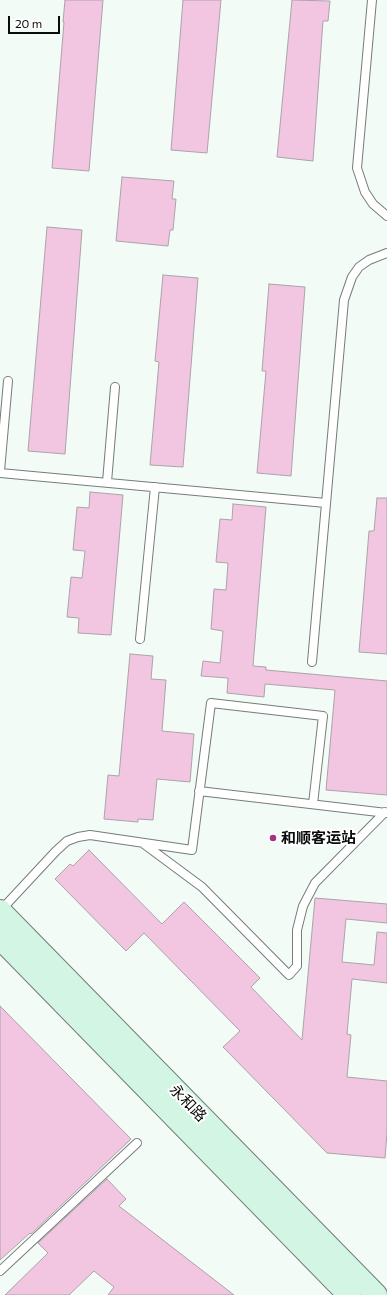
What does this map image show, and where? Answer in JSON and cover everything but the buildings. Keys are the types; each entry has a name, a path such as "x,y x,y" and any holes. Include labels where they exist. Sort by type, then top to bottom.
{"main road":[{"name":"永和路","path":"0,911 376,1295"},
{"name":"永和路","path":"0,938 349,1295"}],"lane":[{"path":"372,0 357,168 364,192 373,204 387,216"},
{"path":"312,662 344,300 352,277 359,267 370,260 387,253"},
{"path":"8,381 0,472 326,503"},
{"path":"107,482 115,387"},
{"path":"140,639 155,487"},
{"path":"0,911 67,841 78,837 90,835 192,850 211,703 323,716 312,804"},
{"path":"199,791 386,813"},
{"path":"143,843 202,887 289,975 297,966 297,930 303,906 315,883 386,813"},
{"path":"0,1271 137,1143"}],"place":[{"name":"和顺客运站","path":"273,838"}]}
